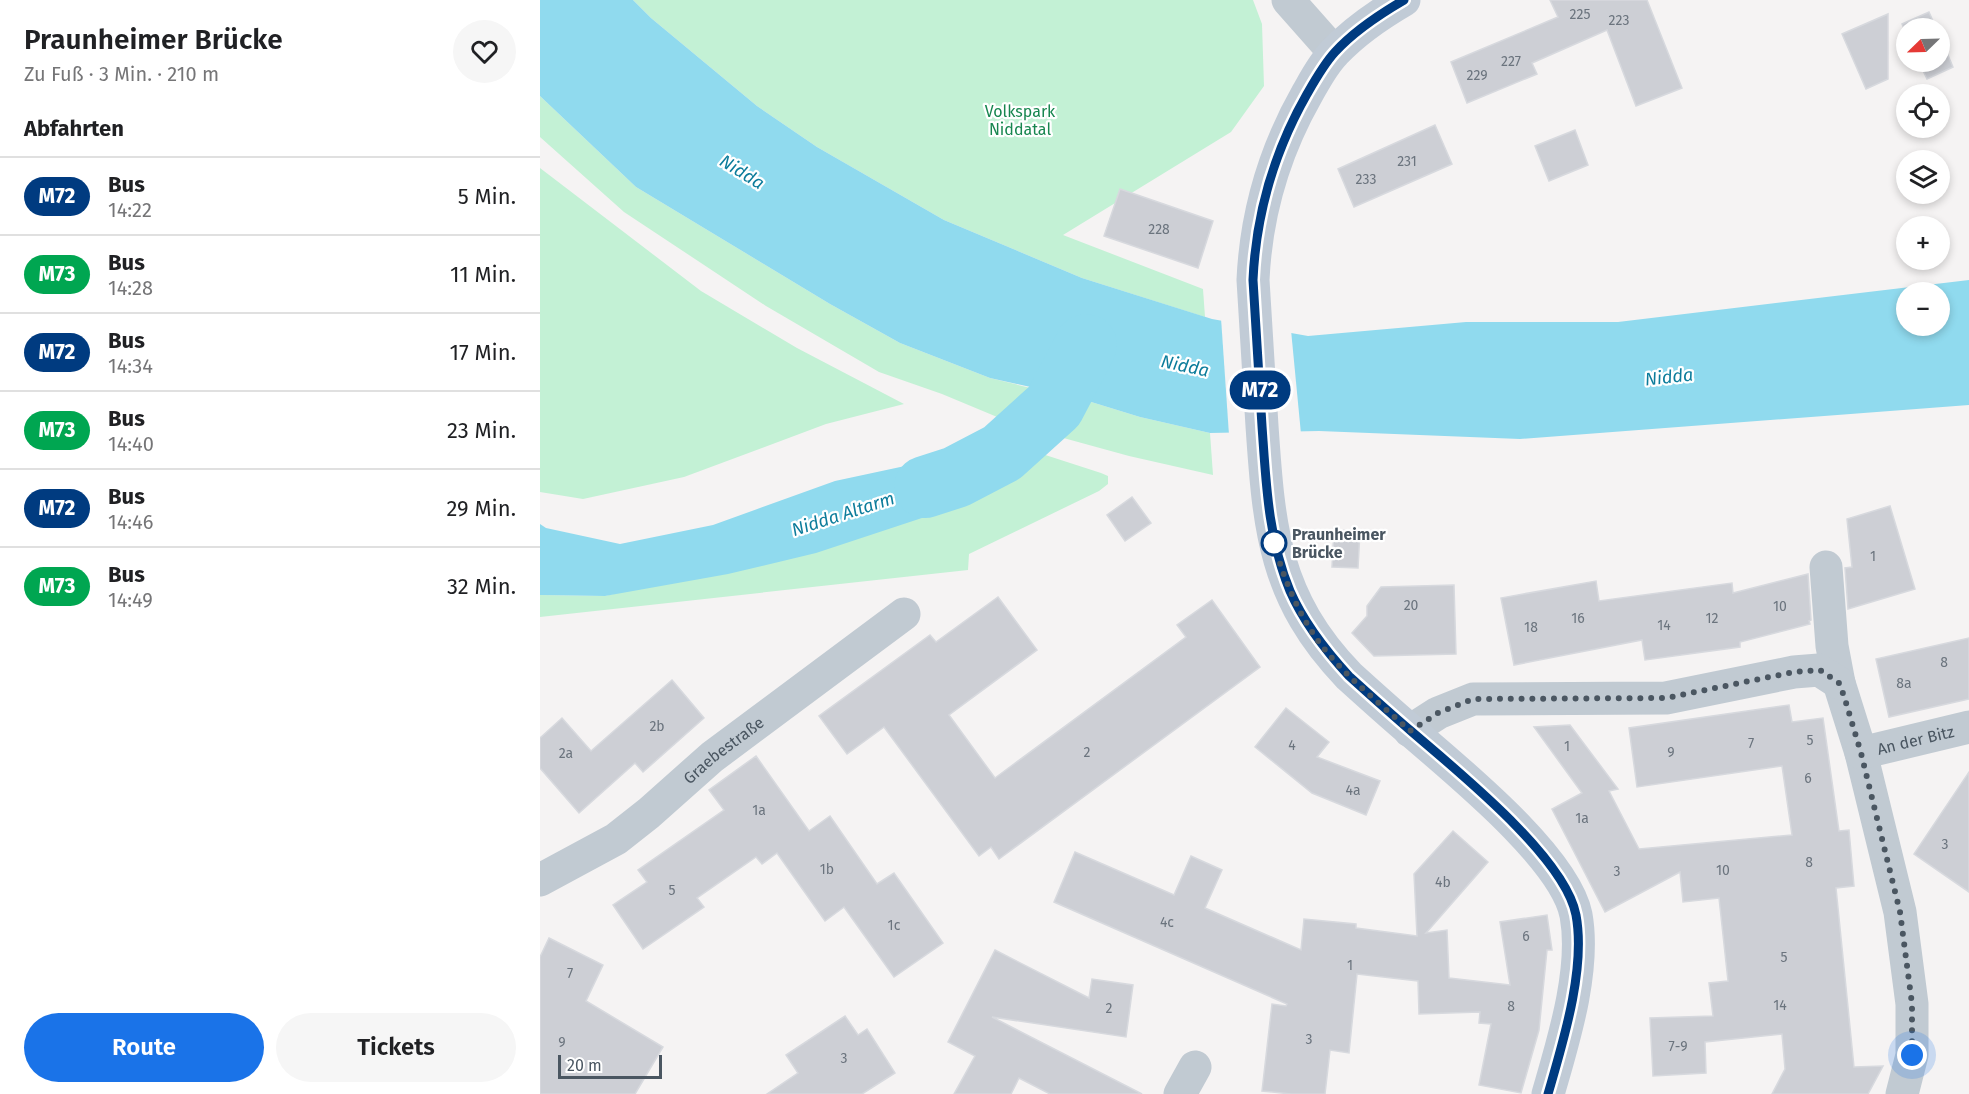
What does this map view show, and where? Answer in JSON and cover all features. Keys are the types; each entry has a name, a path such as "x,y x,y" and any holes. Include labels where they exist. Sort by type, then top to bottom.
{"main road":[{"path":"1404,0 1364,27 1334,52 1318,75 1284,139 1261,210 1254,252 1253,280 1267,502 1275,546 1290,592 1314,634 1330,656 1349,676 1522,832 1562,881 1576,914 1579,948 1568,1027 1548,1094"}],"street":[{"path":"1288,0 1334,52"},
{"path":"1826,567 1832,646 1839,683 1861,753 1900,912 1912,1004 1912,1055 1902,1094"},
{"name":"Graebestraße","path":"540,880 616,839 712,757 904,614"},
{"path":"1410,731 1438,713 1473,699 1666,698 1794,672 1820,670 1839,683"},
{"name":"An der Bitz","path":"1861,753 1969,727"}],"green space":[{"name":"Volkspark Niddatal","path":"633,0 1253,0 1262,24 1264,86 1231,132 1063,235 1203,289 1205,317 1082,278 944,220 817,147 757,106 651,18"},
{"path":"540,96 636,187 830,304 900,343 990,378 1043,391 1002,419 942,394 879,372 766,306 624,212 540,137"},
{"path":"540,168 701,291 797,348 904,404 826,424 684,477 583,499 540,492"},
{"path":"1075,397 1140,417 1210,433 1213,475 1129,456 1038,431"},
{"path":"1005,442 1101,473 1108,476 1108,484 1099,491 969,554 968,570 540,617 540,595 605,596 931,515 1006,475 1011,475"}],"water":[{"name":"Nidda","path":"540,0 633,0 651,18 757,106 817,147 944,220 1082,278 1212,319 1308,336 1466,322 1618,322 1896,289 1896,336 1950,336 1950,282 1969,280 1969,405 1520,439 1319,431 1210,433 1140,417 1075,397 990,378 900,343 830,304 636,187 540,96"},
{"path":"1002,453 1006,475 931,515 816,553 728,574 605,596 540,595 540,524 546,528 620,544 713,525 835,481 933,460"}],"pier":[{"path":"1221,318 1291,330 1301,434 1229,435"}],"building":[{"path":"1550,0 1647,0 1682,88 1636,106 1607,30 1532,63 1537,74 1467,103 1451,62 1558,17"},
{"path":"1929,12 1932,18 1916,18"},
{"path":"1888,14 1888,79 1866,89 1842,34"},
{"path":"1924,72 1942,72 1927,79"},
{"path":"1435,125 1452,164 1354,207 1338,169"},
{"path":"1575,130 1588,165 1549,181 1535,146"},
{"path":"1120,189 1213,221 1198,268 1104,236"},
{"path":"1132,497 1151,523 1125,541 1107,515"},
{"path":"1890,506 1915,589 1848,609 1845,568 1852,567 1847,519"},
{"path":"1334,530 1360,531 1358,568 1332,567"},
{"path":"1808,574 1810,624 1740,642 1740,647 1645,660 1642,640 1514,665 1501,598 1596,581 1599,601 1732,583 1733,593"},
{"path":"1454,585 1456,654 1374,656 1352,633 1367,616 1367,606 1381,587"},
{"path":"998,597 1037,650 949,715 995,778 1186,637 1177,625 1212,600 1260,667 999,859 991,847 979,856 884,727 847,754 819,716 930,635 936,642"},
{"path":"1969,638 1969,699 1889,717 1876,659"},
{"path":"672,680 704,718 643,772 635,763 579,813 540,768 540,738 562,718 591,751"},
{"path":"1789,705 1792,722 1823,718 1839,831 1849,830 1854,886 1836,888 1854,1067 1883,1066 1868,1094 1772,1094 1785,1069 1782,1034 1705,1042 1706,1073 1653,1076 1650,1018 1713,1016 1709,983 1728,981 1719,898 1683,902 1680,872 1605,912 1552,809 1582,793 1534,727 1570,725 1618,789 1609,791 1639,849 1792,835 1782,766 1637,787 1629,728"},
{"path":"1286,708 1329,742 1317,757 1380,781 1366,815 1312,793 1255,747"},
{"path":"756,756 809,831 830,816 877,884 894,873 943,943 894,977 844,907 825,921 777,853 762,864 756,857 697,898 704,907 643,949 613,905 647,882 638,870 724,810 709,790"},
{"path":"1969,772 1969,892 1914,854"},
{"path":"1453,831 1488,862 1426,933 1447,930 1449,978 1510,985 1500,922 1547,915 1552,950 1547,950 1539,1030 1521,1093 1479,1085 1491,1024 1479,1023 1480,1012 1419,1014 1418,981 1357,974 1349,1053 1330,1050 1325,1094 1262,1091 1272,1004 1286,1006 1287,1004 1054,902 1075,852 1174,895 1191,856 1222,870 1205,908 1301,950 1304,919 1356,924 1356,928 1417,936 1414,874"},
{"path":"549,938 603,965 586,1001 663,1047 635,1094 540,1094 540,957"},
{"path":"995,950 1089,998 1092,979 1133,985 1126,1037 992,1017 1142,1094 1050,1094 1019,1078 1011,1094 954,1094 975,1056 948,1042"},
{"path":"845,1016 858,1035 867,1029 895,1073 862,1094 767,1094 798,1073 786,1055"}],"waterway":[{"name":"Nidda Altarm","path":"925,487 956,477 1002,453 1054,406 1086,345"}],"bus line":[{"name":"M72","path":"1404,0 1364,27 1334,52 1318,75 1284,139 1261,210 1254,252 1253,280 1267,502 1275,546 1290,592 1314,634 1330,656 1349,676 1522,832 1562,881 1576,914 1579,948 1568,1027 1548,1094"}],"place":[{"name":"Praunheimer Brücke","path":"1274,543"}],"route":[{"path":"1274,543 1290,592 1314,634 1349,676 1410,731 1438,713 1473,699 1666,698 1794,672 1820,670 1839,683 1861,753 1900,912 1912,1004 1912,1055"}]}
